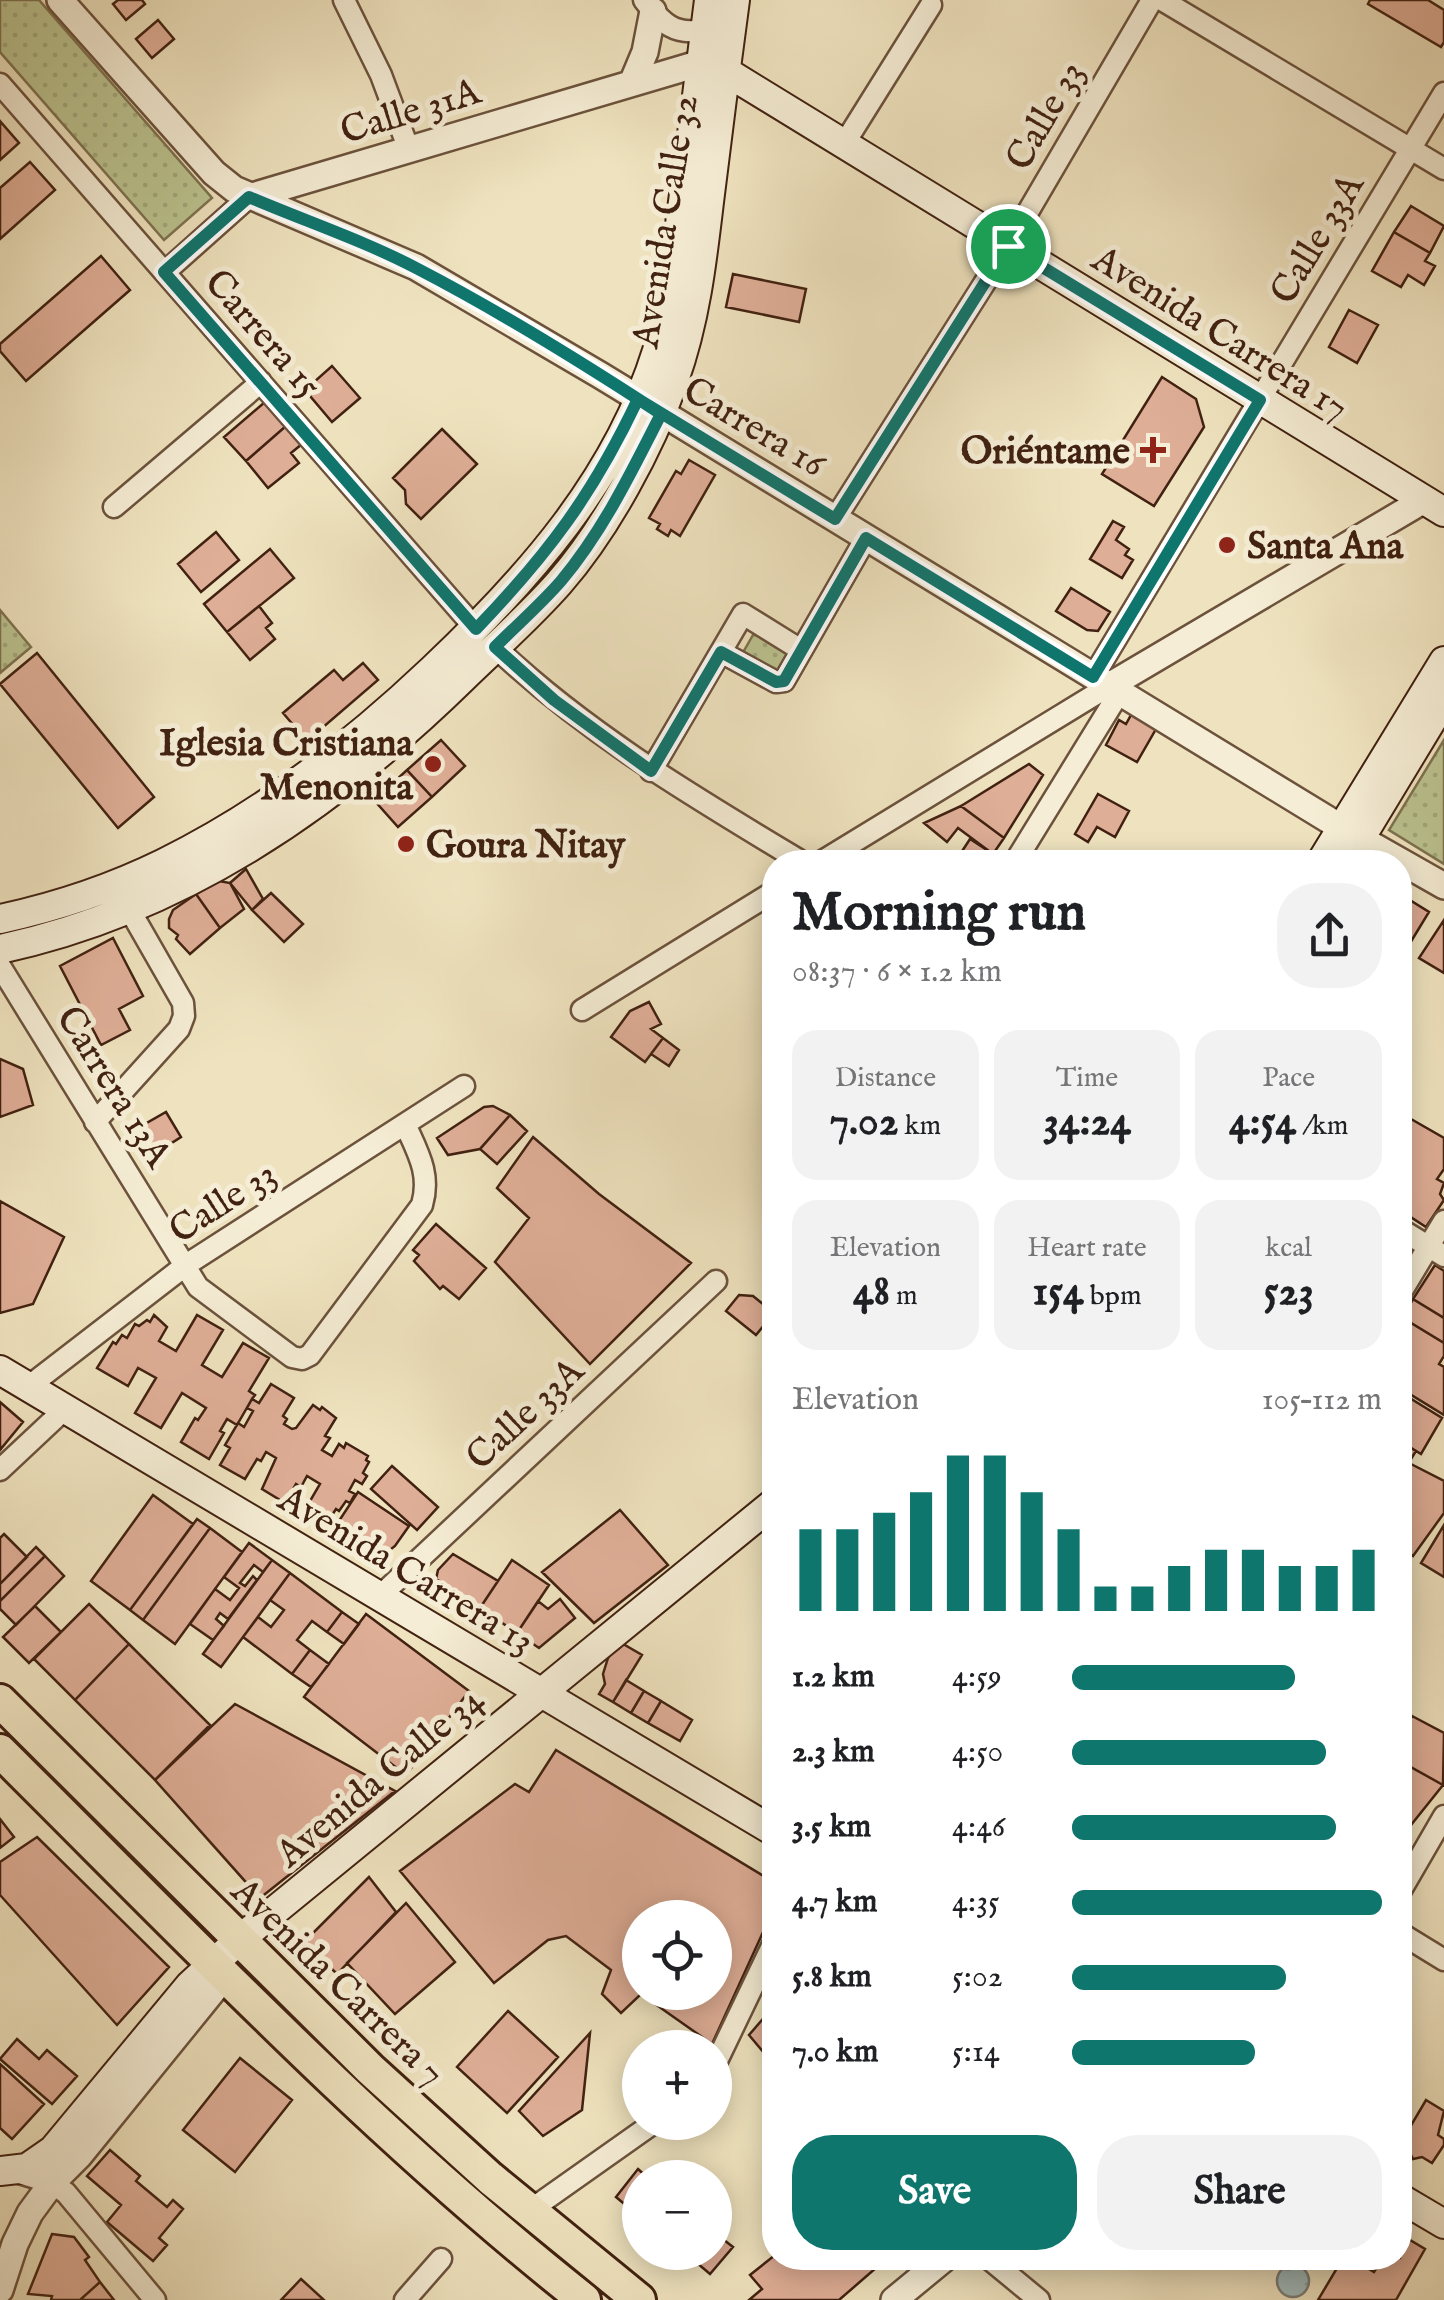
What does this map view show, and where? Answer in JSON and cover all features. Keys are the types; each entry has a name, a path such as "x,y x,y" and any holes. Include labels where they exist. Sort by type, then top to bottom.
{"main road":[{"name":"Avenida Calle 32","path":"709,0 706,29 713,67"},
{"name":"Avenida Calle 32","path":"0,949 69,930 128,907 238,854 310,810 402,734 485,638 567,526 598,476 676,376 695,304 713,67 735,0"},
{"name":"Avenida Carrera 17","path":"713,67 1434,506"},
{"name":"Avenida Calle 32","path":"0,919 127,880 219,834 333,756 409,692 485,638"},
{"path":"1349,843 1444,661"},
{"path":"1349,843 1444,700"},
{"name":"Avenida Carrera 13","path":"0,1370 762,1824"},
{"name":"Avenida Calle 34","path":"6,2171 27,2168 53,2150 145,2057 190,1985 219,1970 240,1939 762,1513"},
{"name":"Avenida Carrera 7","path":"0,1701 396,2094 529,2212 639,2300"},
{"name":"Avenida Carrera 7","path":"0,1752 398,2142 584,2300"},
{"path":"1412,2205 1444,2224"}],"street":[{"name":"Carrera 16","path":"60,0 214,173 249,197 416,268 1107,685 1349,843"},
{"path":"344,0 374,60 410,150"},
{"name":"Calle 33","path":"835,519 1008,246 1152,0"},
{"path":"1162,0 1444,169"},
{"path":"844,144 930,4"},
{"path":"649,6 668,27 680,32 706,29"},
{"path":"632,83 645,52 649,6"},
{"name":"Calle 31A","path":"164,272 249,197 632,83 713,67"},
{"name":"Carrera 15","path":"0,84 485,638 554,700 651,771 782,850"},
{"name":"Calle 33A","path":"1020,850 1260,400 1444,93"},
{"path":"114,507 260,382"},
{"path":"840,850 1107,685 1434,506"},
{"path":"721,652 781,682 866,538"},
{"path":"651,771 743,614 801,650"},
{"name":"Carrera 16","path":"1412,872 1444,886"},
{"path":"582,1010 762,899"},
{"path":"95,1122 179,1028 184,1016 182,1004 128,907"},
{"name":"Carrera 13A","path":"0,966 191,1278 206,1294 292,1357 302,1360 310,1355 422,1206 426,1171 405,1124"},
{"name":"Calle 33","path":"28,1387 186,1265 464,1086"},
{"path":"1412,1280 1436,1251 1444,1221"},
{"path":"1412,1236 1436,1251"},
{"name":"Calle 33A","path":"380,1596 716,1281"},
{"path":"0,1470 64,1408"},
{"path":"1412,1871 1444,1816"},
{"path":"1412,1940 1444,1960"},
{"path":"732,2030 762,1967"},
{"name":"Avenida Calle 34","path":"0,2290 22,2228 52,2183 79,2156 145,2057"},
{"path":"529,2212 631,2140"},
{"path":"6,2171 52,2183 78,2206 155,2300"},
{"path":"405,2300 442,2259"},
{"path":"894,2300 930,2270"},
{"path":"1003,2270 1039,2300"}],"green space":[{"path":"0,0 39,0 212,198 164,240 0,52"},
{"path":"0,610 31,647 0,673"},
{"path":"757,628 797,652 781,679 741,656"},
{"path":"1444,740 1444,864 1389,830"}],"water":[{"path":"1282,2270 1304,2270 1308,2287 1299,2296 1287,2296 1278,2287"}],"building":[{"path":"118,0 142,0 145,4 126,20 113,4"},
{"path":"1370,0 1428,0 1444,10 1441,47 1368,4"},
{"path":"158,20 174,39 152,58 136,39"},
{"path":"0,121 19,143 0,160"},
{"path":"30,162 55,190 0,239 0,188"},
{"path":"1411,206 1444,226 1430,253 1394,232"},
{"path":"1394,232 1430,253 1425,261 1435,266 1424,285 1408,275 1401,287 1372,271"},
{"path":"101,256 130,290 26,381 0,351 0,344"},
{"path":"733,274 806,289 799,322 726,307"},
{"path":"1349,310 1378,325 1357,363 1329,347"},
{"path":"332,366 360,398 332,422 305,390"},
{"name":"Oriéntame","path":"1162,377 1196,399 1204,427 1154,506 1102,474"},
{"path":"265,402 286,426 246,461 224,437"},
{"path":"286,426 302,444 291,453 299,463 268,488 246,461"},
{"path":"442,429 477,464 421,519 406,504 405,490 393,478"},
{"path":"689,460 715,475 680,536 671,530 668,536 657,529 660,524 649,518 676,471 681,474"},
{"path":"1113,521 1124,527 1116,540 1129,549 1125,555 1133,560 1122,578 1090,559"},
{"path":"216,532 239,560 201,592 178,564"},
{"path":"270,549 294,578 227,632 204,604"},
{"path":"1071,588 1110,612 1098,631 1087,630 1056,611"},
{"path":"259,606 272,623 266,628 275,639 250,660 227,632"},
{"path":"37,653 154,797 118,828 0,684"},
{"path":"363,663 378,680 307,741 283,713 334,670 343,680"},
{"path":"1131,715 1156,729 1137,762 1106,745 1119,720 1126,724"},
{"path":"441,740 465,766 432,797 407,770"},
{"path":"1029,764 1043,775 1004,838 961,806"},
{"path":"407,770 432,797 398,827 374,800"},
{"path":"1098,794 1129,811 1115,837 1097,827 1088,842 1075,834"},
{"path":"961,806 1004,838 996,850 988,850 958,828 947,842 924,823"},
{"path":"970,839 987,850 963,850"},
{"path":"246,869 263,899 252,910 230,883"},
{"path":"219,881 230,883 244,909 220,928 196,894"},
{"path":"271,893 303,924 284,942 252,910"},
{"path":"196,894 220,928 190,954 169,928 169,919 173,910"},
{"path":"1412,901 1429,912 1412,940"},
{"path":"1444,920 1444,973 1419,958"},
{"path":"113,938 143,996 119,1009 130,1030 101,1045 60,966"},
{"path":"649,1002 661,1024 651,1029 663,1038 645,1062 611,1037 630,1011"},
{"path":"663,1038 679,1050 669,1066 651,1054"},
{"path":"0,1059 23,1069 33,1105 0,1117"},
{"path":"493,1106 510,1115 480,1149 448,1155 437,1138 484,1107"},
{"path":"166,1112 181,1137 148,1158 131,1132"},
{"path":"510,1115 527,1131 497,1164 480,1149"},
{"path":"1412,1120 1444,1138 1444,1169 1437,1179 1444,1183 1440,1194 1444,1200 1426,1227 1412,1218"},
{"path":"533,1137 599,1194 691,1263 590,1364 495,1262 529,1218 497,1188"},
{"path":"0,1201 64,1237 33,1304 0,1313"},
{"path":"436,1224 486,1268 459,1299 443,1286 440,1289 414,1261 419,1255 413,1250"},
{"path":"1435,1265 1444,1271 1444,1318 1413,1299"},
{"path":"739,1295 753,1296 762,1303 762,1328 756,1335 726,1311"},
{"path":"1412,1301 1444,1318 1444,1343 1412,1323"},
{"path":"154,1315 167,1327 159,1341 176,1351 197,1315 223,1330 202,1365 222,1377 243,1343 269,1358 249,1391 255,1395 237,1425 227,1419 220,1431 224,1433 209,1459 181,1442 206,1408 182,1393 161,1428 135,1413 156,1378 138,1368 128,1386 97,1368 113,1342 116,1344 122,1335 127,1338 135,1324 150,1322"},
{"path":"1412,1323 1444,1343 1444,1356 1439,1364 1444,1367 1444,1415 1412,1395"},
{"path":"271,1384 294,1398 283,1416 287,1419 284,1424 296,1428 313,1405 320,1410 322,1407 336,1418 322,1450 332,1456 339,1444 344,1448 346,1443 368,1456 363,1473 367,1476 362,1484 355,1480 349,1491 355,1494 350,1503 346,1501 339,1511 336,1509 325,1526 303,1513 320,1484 307,1476 301,1487 296,1484 285,1503 262,1489 276,1458 266,1452 245,1479 220,1465 230,1448 225,1445 238,1423 244,1427 253,1411 247,1408 252,1399 259,1403"},
{"path":"1412,1399 1442,1418 1421,1454 1412,1448"},
{"path":"0,1402 23,1422 0,1450"},
{"path":"1412,1465 1444,1481 1444,1513 1413,1556"},
{"path":"392,1466 438,1507 417,1530 371,1489"},
{"path":"358,1492 409,1526 386,1553 373,1552 335,1527"},
{"path":"153,1495 193,1524 130,1610 91,1581"},
{"path":"620,1510 668,1565 594,1623 542,1572"},
{"path":"197,1519 210,1528 143,1620 130,1610"},
{"path":"1444,1525 1444,1577 1421,1563"},
{"path":"210,1528 242,1552 175,1644 143,1620"},
{"path":"4,1534 27,1557 0,1584 0,1538"},
{"path":"249,1543 272,1560 263,1572 254,1565 240,1583 245,1586 253,1576 257,1580 228,1619 220,1613 216,1619 224,1626 213,1640 190,1624 215,1589 230,1600 239,1588 224,1577"},
{"path":"36,1547 45,1556 0,1601 0,1584"},
{"path":"453,1554 498,1581 480,1608 436,1579 438,1570"},
{"path":"45,1556 64,1576 16,1625 0,1609 0,1601"},
{"path":"272,1560 290,1573 221,1667 203,1654"},
{"path":"512,1560 549,1585 517,1633 480,1608"},
{"path":"290,1573 342,1612 327,1632 312,1621 297,1640 310,1650 292,1674 243,1637 258,1617 271,1627 284,1610 270,1600"},
{"path":"560,1599 575,1618 539,1648 517,1633 538,1601 548,1609"},
{"path":"89,1604 129,1644 75,1700 34,1659"},
{"path":"35,1606 61,1632 29,1663 3,1637"},
{"path":"342,1612 359,1624 344,1644 327,1632"},
{"path":"366,1614 469,1691 406,1775 304,1697"},
{"path":"618,1641 642,1655 613,1702 599,1694 605,1684 603,1674 608,1658"},
{"path":"129,1644 210,1725 155,1780 75,1700"},
{"path":"310,1650 329,1664 311,1687 292,1674"},
{"path":"626,1680 644,1691 631,1713 613,1702"},
{"path":"644,1691 661,1701 648,1723 631,1713"},
{"path":"661,1701 692,1720 680,1741 648,1723"},
{"path":"235,1704 395,1791 260,1898 155,1780"},
{"path":"1412,1716 1444,1733 1443,1785 1412,1768"},
{"path":"556,1750 762,1875 762,1934 732,2000 732,1900 622,1900 624,2010 621,2013 602,1994 611,1970 566,1936 548,1940 494,1983 400,1871 515,1784 529,1792"},
{"path":"1412,1768 1443,1785 1412,1824"},
{"path":"0,1819 14,1837 0,1848"},
{"path":"37,1837 169,1967 117,2025 0,1895 0,1862"},
{"path":"369,1877 396,1912 337,1974 304,1942"},
{"path":"406,1903 455,1962 395,2014 347,1963"},
{"path":"664,2010 728,2010 718,2030 692,2030"},
{"path":"508,2011 558,2057 507,2113 457,2067"},
{"path":"762,2020 762,2050 749,2035"},
{"path":"590,2033 582,2110 543,2136 519,2111"},
{"path":"17,2039 39,2059 47,2050 77,2076 52,2104 0,2059"},
{"path":"240,2058 292,2100 235,2172 183,2130"},
{"path":"0,2064 44,2104 12,2139 0,2128"},
{"path":"1426,2100 1444,2111 1438,2135 1444,2139 1444,2145 1432,2163 1422,2157 1413,2159 1412,2124"},
{"path":"110,2150 140,2176 136,2181 167,2207 173,2200 183,2209 159,2238 167,2245 153,2261 107,2222 121,2205 87,2176"},
{"path":"52,2234 74,2237 100,2282 80,2300 51,2300 52,2296 28,2294"},
{"path":"1412,2241 1425,2249 1396,2300 1318,2300 1336,2270 1412,2270"},
{"path":"762,2265 762,2270 874,2270 839,2300 749,2300 762,2289 750,2275"},
{"path":"301,2279 324,2300 281,2300"},
{"path":"100,2282 114,2300 80,2300"}],"place":[{"name":"Oriéntame","path":"1153,450"},
{"name":"Santa Ana","path":"1227,545"},
{"name":"Iglesia Cristiana Menonita","path":"433,764"},
{"name":"Goura Nitay","path":"406,844"}],"route":[{"path":"1008,246 835,519 638,399 567,526 476,629 164,272 249,197 416,268 600,374 638,399 661,414 602,524 581,554 495,647 554,700 651,771 721,652 776,682 784,681 866,538 1093,677 1260,400 1008,246"}]}
